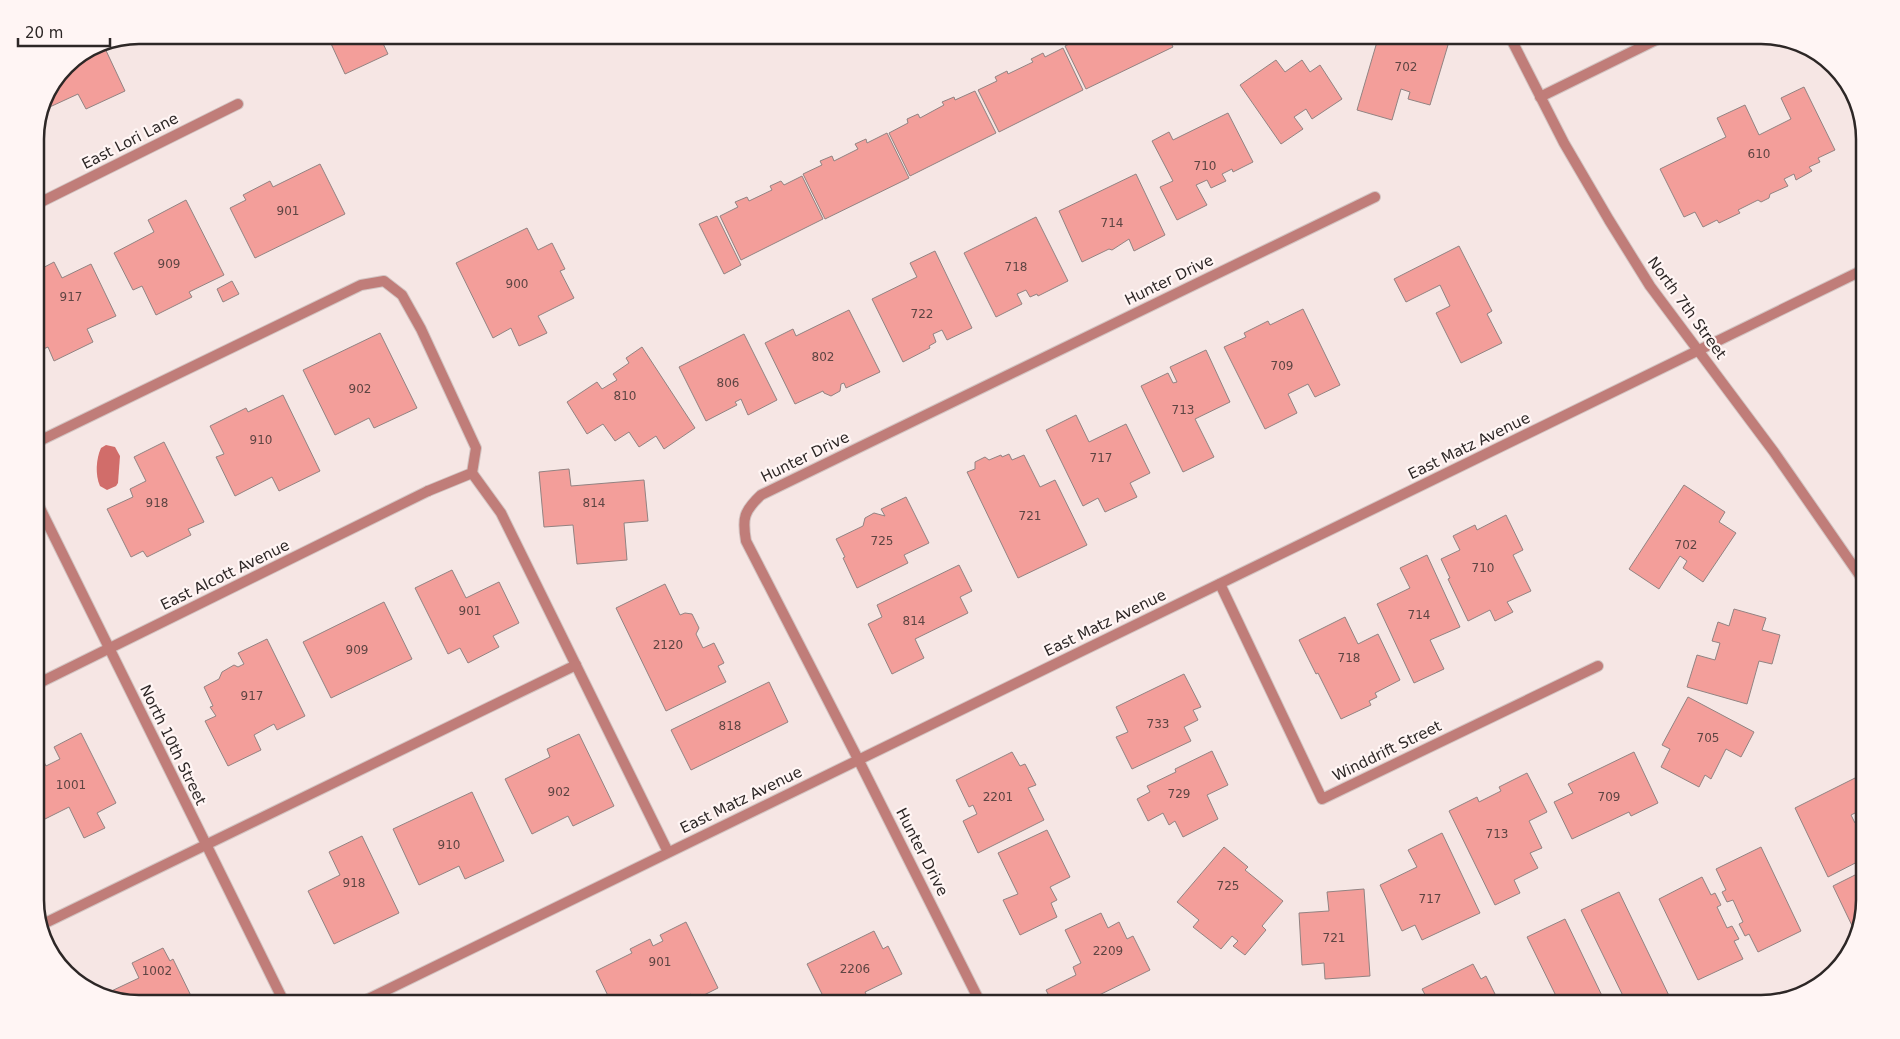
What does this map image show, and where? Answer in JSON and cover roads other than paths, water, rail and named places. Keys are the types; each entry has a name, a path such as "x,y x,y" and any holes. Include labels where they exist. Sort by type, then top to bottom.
{"street":[{"name":"North 7th Street","path":"1514,44 1564,143 1650,286 1774,452 1856,567"},
{"path":"1540,97 1648,44"},
{"name":"East Lori Lane","path":"44,201 238,104"},
{"name":"Hunter Drive","path":"976,995 746,541 743,522 749,506 761,495 1375,196"},
{"name":"East Matz Avenue","path":"376,995 1856,273"},
{"path":"44,439 361,285 384,281 402,295 421,329 476,448 472,473 502,513 668,852"},
{"name":"East Alcott Avenue","path":"44,682 428,491 472,473"},
{"name":"North 10th Street","path":"44,516 280,995"},
{"name":"Winddrift Street","path":"1220,584 1322,799 1598,666"},
{"path":"47,921 576,665"}]}
